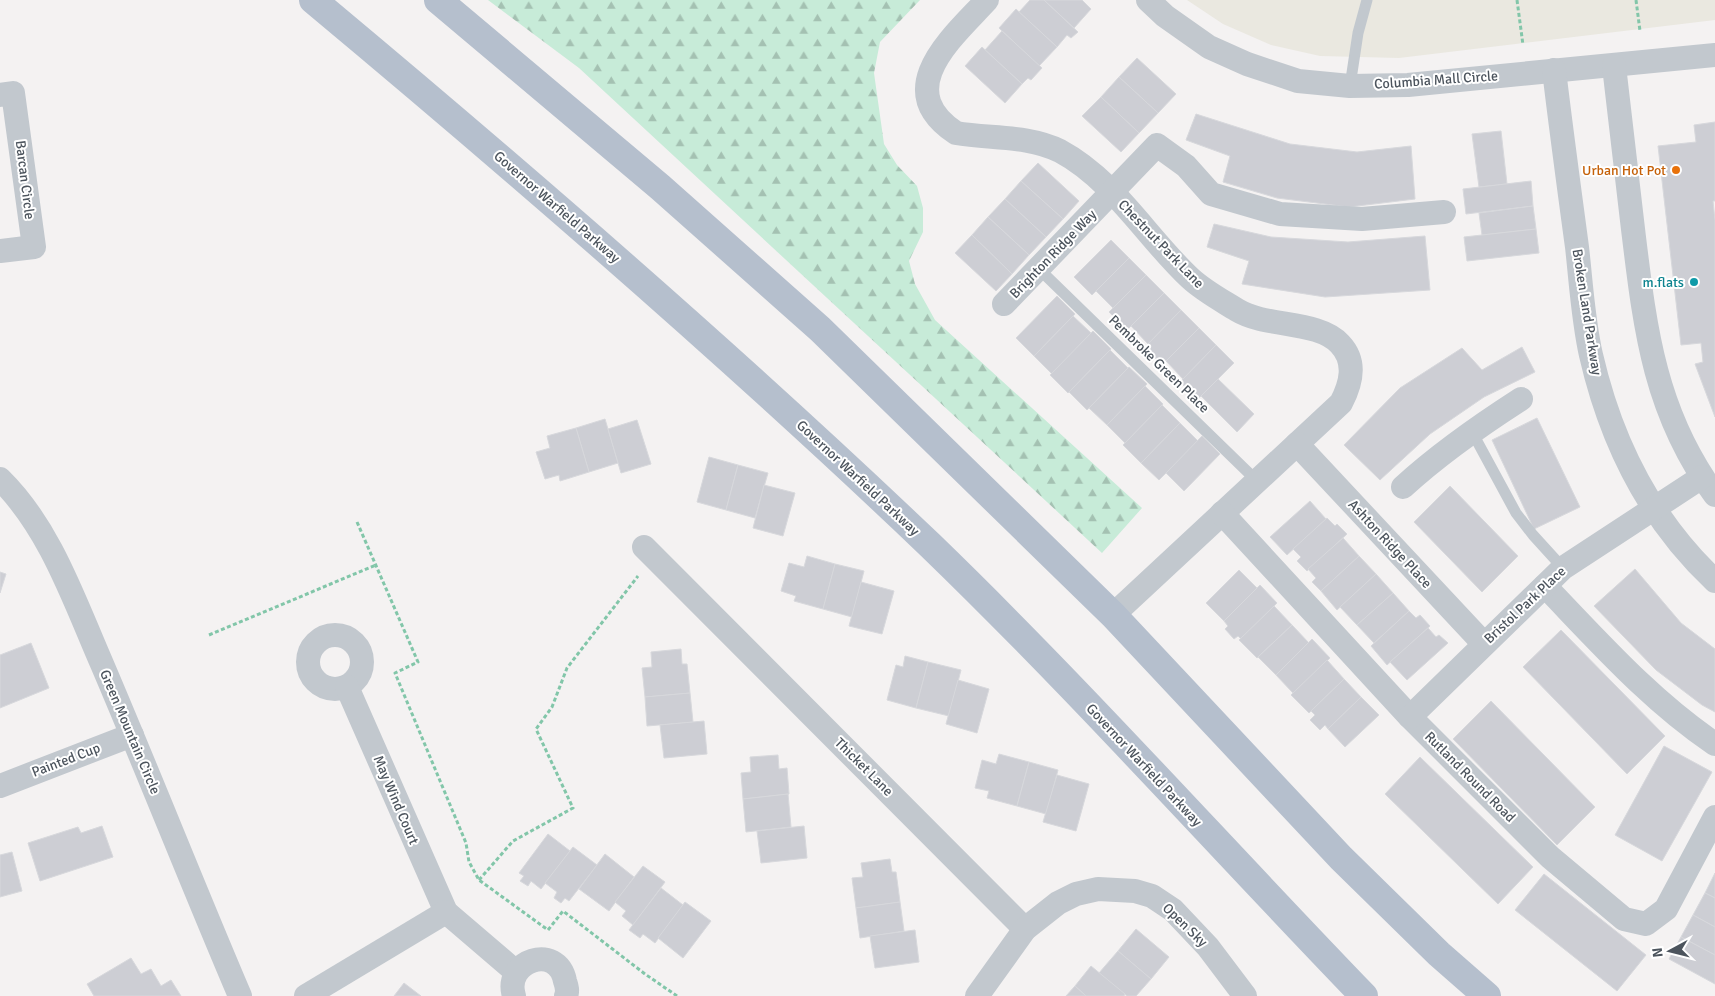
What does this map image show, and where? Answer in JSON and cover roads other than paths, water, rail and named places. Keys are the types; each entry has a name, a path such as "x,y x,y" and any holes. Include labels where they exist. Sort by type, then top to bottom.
{"main road":[{"name":"Governor Warfield Parkway","path":"313,0 603,245 757,382 924,540 1051,666 1364,996"},
{"path":"438,0 660,187 820,329 1113,615 1341,858 1439,954 1487,996"}],"street":[{"name":"Chestnut Park Lane","path":"987,0 935,58 929,74 928,93 932,108 945,126 956,133 1035,142 1059,151 1084,166 1112,193 1190,278 1214,296 1241,312 1262,321 1332,335 1342,345 1348,356 1351,369 1350,385 1341,403 1113,615"},
{"name":"Columbia Mall Circle","path":"1148,0 1166,16 1209,47 1247,64 1298,81 1350,86 1408,85 1715,55"},
{"path":"1614,66 1648,341 1661,393 1680,438 1708,486"},
{"name":"Broken Land Parkway","path":"1554,70 1591,354 1606,409 1627,462 1653,509 1689,556 1715,581"},
{"name":"Barcan Circle","path":"0,94 13,93 34,247 0,251"},
{"name":"Brighton Ridge Way","path":"1004,304 1040,269 1157,145 1186,166 1211,194 1280,214 1362,219 1444,212"},
{"path":"1403,487 1440,454 1471,430 1521,399"},
{"name":"Ashton Ridge Place","path":"1297,444 1484,644"},
{"name":"Green Mountain Circle","path":"0,479 9,488 44,539 66,581 132,734 240,996"},
{"name":"Bristol Park Place","path":"1410,717 1563,568 1653,509 1708,486"},
{"name":"Rutland Round Road","path":"1222,513 1410,717 1550,857 1624,919 1646,924 1666,909 1715,816"},
{"name":"Thicket Lane","path":"649,552 1026,929"},
{"path":"1545,586 1645,690 1689,726 1715,744"},
{"name":"May Wind Court","path":"348,687 446,912 516,972"},
{"name":"Painted Cup","path":"0,786 132,734"},
{"name":"Open Sky","path":"1026,929 1058,903 1076,894 1098,888 1135,891 1152,896 1173,910 1196,935 1245,996"},
{"path":"306,996 446,912"},
{"path":"977,996 1026,929"},
{"path":"514,996 512,989 516,972 522,965 534,960 546,960 555,963 564,972 568,992 566,996"}],"lane":[{"path":"1350,86 1358,33 1368,0"},
{"name":"Pembroke Green Place","path":"1040,269 1257,481"},
{"path":"1471,430 1516,513 1563,568"}],"place":[{"name":"Urban Hot Pot","path":"1676,170"},
{"name":"m.flats","path":"1694,282"}]}
